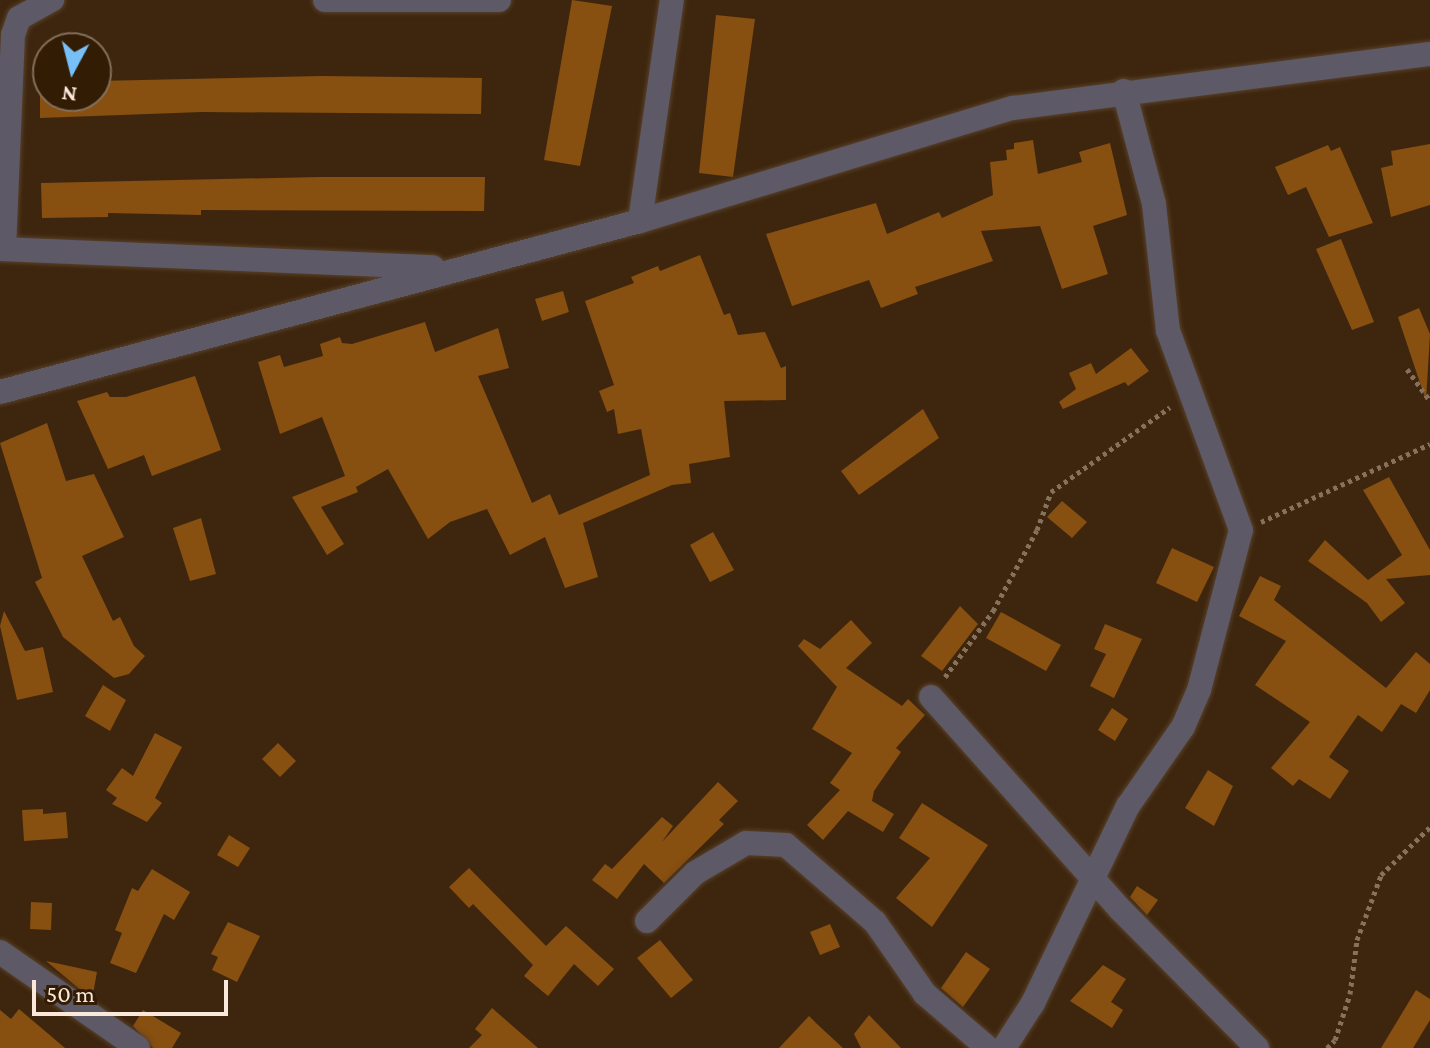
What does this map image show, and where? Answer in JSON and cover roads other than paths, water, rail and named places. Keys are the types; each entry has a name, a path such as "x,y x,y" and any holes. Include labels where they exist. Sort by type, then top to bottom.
{"street":[{"path":"52,0 19,18 13,35 2,249 455,269"},
{"path":"325,0 499,0"},
{"path":"640,221 672,0"},
{"path":"0,392 640,221 1013,108 1124,91 1430,54"},
{"path":"1004,1048 1033,1003 1128,806 1188,715 1241,530 1235,502 1186,393 1163,308 1154,204 1124,91"},
{"path":"931,697 1092,876 1257,1048"},
{"path":"647,921 695,873 746,843 786,845 875,922 925,994 988,1048"},
{"path":"0,952 138,1048"}]}
